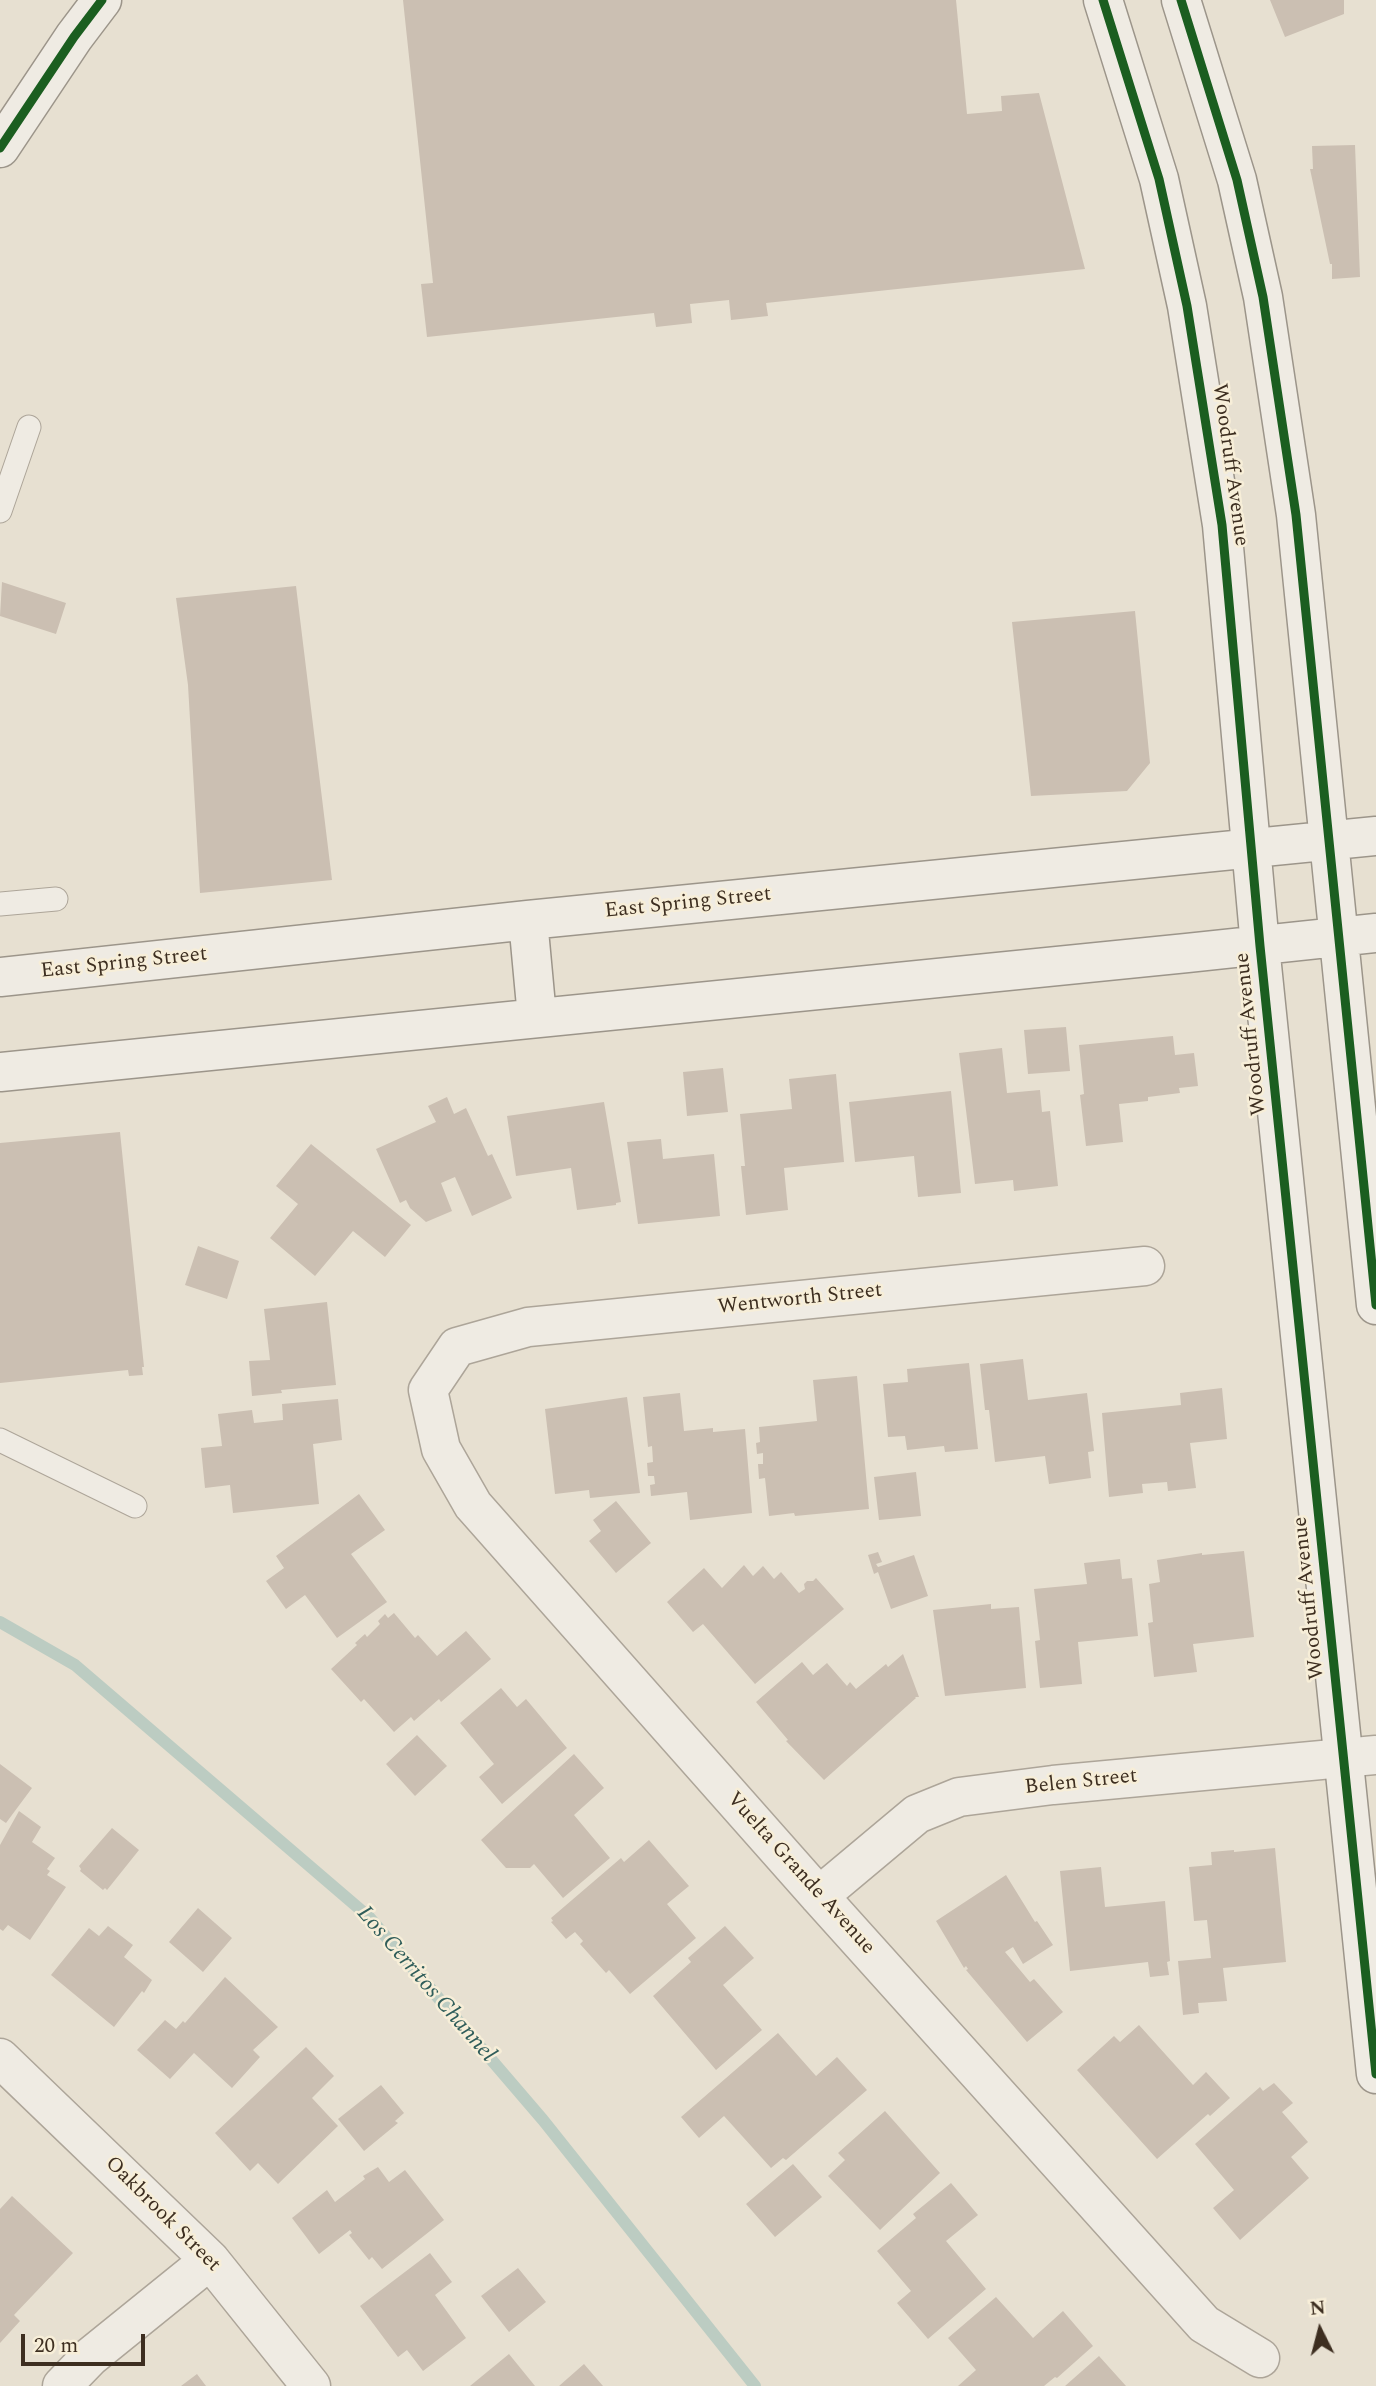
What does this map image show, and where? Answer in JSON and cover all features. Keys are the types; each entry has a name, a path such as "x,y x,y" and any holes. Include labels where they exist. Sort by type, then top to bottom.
{"main road":[{"path":"0,148 102,0"},
{"name":"Woodruff Avenue","path":"1103,0 1159,179 1187,306 1222,525 1260,946 1360,1757 1376,2074"},
{"path":"1181,0 1237,180 1263,297 1296,515 1328,841 1358,934 1376,1305"},
{"name":"East Spring Street","path":"0,977 528,920 1376,836"},
{"path":"528,920 537,1017"},
{"path":"0,1072 1358,934"},
{"name":"Wentworth Street","path":"457,1347 528,1327 1145,1266"},
{"name":"Vuelta Grande Avenue","path":"457,1347 428,1391 441,1450 473,1505 1204,2324 1260,2358"},
{"name":"Belen Street","path":"819,1895 917,1814 959,1797 1053,1785 1360,1757"},
{"name":"Oakbrook Street","path":"0,2058 210,2260 311,2386"},
{"path":"62,2386 90,2357 210,2260"}],"lane":[{"path":"0,511 29,427"},
{"path":"0,904 56,899"},
{"path":"0,1440 135,1506"}],"building":[{"path":"403,0 956,0 967,114 1002,111 1001,96 1039,93 1085,269 766,303 768,316 731,320 729,300 690,304 692,323 656,327 654,313 427,337 421,284 433,283"},
{"path":"1270,0 1344,0 1344,14 1285,37"},
{"path":"1355,145 1360,277 1332,279 1332,264 1310,169 1313,169 1312,146"},
{"path":"2,582 66,603 56,634 0,616"},
{"path":"296,586 332,880 200,893 188,685 176,598"},
{"path":"1135,611 1150,763 1127,791 1031,796 1012,622"},
{"path":"1066,1027 1070,1071 1028,1074 1024,1030"},
{"path":"1173,1036 1175,1055 1194,1053 1198,1086 1179,1088 1180,1093 1148,1097 1148,1101 1119,1104 1123,1142 1086,1146 1080,1095 1084,1094 1079,1045"},
{"path":"1002,1048 1007,1093 1040,1090 1042,1112 1050,1111 1058,1186 1014,1191 1013,1180 975,1184 959,1053"},
{"path":"723,1068 728,1112 687,1116 683,1072"},
{"path":"836,1074 844,1162 784,1168 788,1210 746,1215 740,1114 792,1109 789,1079"},
{"path":"951,1091 961,1193 918,1197 914,1156 855,1162 849,1102"},
{"path":"447,1097 454,1114 466,1108 488,1156 492,1154 512,1198 472,1216 455,1177 441,1183 452,1211 426,1222 410,1208 406,1200 400,1203 376,1149 436,1122 428,1106"},
{"path":"604,1102 621,1202 577,1210 571,1168 516,1176 507,1116"},
{"path":"120,1132 143,1375 129,1376 128,1370 0,1383 0,1143"},
{"path":"661,1139 663,1159 714,1154 720,1216 638,1224 627,1142"},
{"path":"311,1144 411,1225 385,1257 353,1231 315,1276 270,1238 298,1204 276,1186"},
{"path":"198,1246 239,1261 227,1299 185,1285"},
{"path":"327,1302 336,1385 281,1390 282,1393 252,1396 249,1361 270,1360 264,1309"},
{"path":"1023,1359 1028,1400 1087,1393 1094,1451 1088,1452 1091,1478 1049,1484 1045,1456 995,1462 980,1364"},
{"path":"969,1363 978,1449 945,1452 944,1446 907,1450 905,1436 888,1437 883,1384 908,1382 907,1369"},
{"path":"857,1376 869,1509 769,1516 765,1478 759,1479 758,1464 763,1464 763,1453 757,1454 756,1443 760,1442 759,1427 817,1421 813,1380"},
{"path":"1222,1388 1227,1439 1190,1443 1196,1488 1168,1491 1167,1482 1142,1484 1143,1493 1109,1497 1102,1413 1181,1405 1180,1393"},
{"path":"680,1393 684,1431 745,1429 752,1513 690,1520 687,1492 651,1496 650,1485 655,1484 654,1476 648,1476 647,1463 653,1462 652,1446 648,1447 643,1397"},
{"path":"627,1397 640,1493 590,1498 589,1490 555,1494 545,1409"},
{"path":"338,1399 342,1440 313,1444 319,1504 233,1513 230,1485 205,1488 201,1448 222,1446 218,1414 252,1410 254,1423 283,1420 282,1404"},
{"path":"916,1472 921,1516 879,1520 874,1477"},
{"path":"359,1494 385,1530 351,1554 387,1602 337,1638 305,1595 286,1609 266,1581 284,1568 276,1556"},
{"path":"616,1501 651,1543 616,1573 589,1541 601,1531 593,1520"},
{"path":"1244,1551 1254,1637 1193,1644 1197,1672 1154,1677 1148,1623 1153,1622 1149,1584 1160,1582 1157,1560 1202,1553"},
{"path":"878,1552 882,1562 876,1564 878,1567 914,1555 928,1596 891,1609 878,1572 874,1574 868,1555"},
{"path":"1120,1559 1122,1579 1132,1578 1138,1636 1078,1642 1082,1684 1040,1688 1035,1641 1040,1640 1034,1589 1087,1584 1084,1563"},
{"path":"744,1565 753,1576 763,1566 774,1579 781,1572 799,1593 805,1589 804,1584 807,1581 816,1578 844,1609 755,1684 703,1624 693,1632 667,1602 704,1568 722,1588"},
{"path":"991,1604 991,1609 1019,1607 1026,1688 945,1696 933,1610"},
{"path":"394,1613 415,1638 418,1635 437,1656 466,1631 491,1659 441,1702 439,1699 414,1721 411,1717 394,1732 364,1699 361,1702 331,1669 357,1645 355,1643 365,1634 367,1637 380,1624 378,1621 385,1614 388,1618"},
{"path":"903,1654 919,1697 915,1697 824,1780 786,1741 788,1740 756,1702 802,1662 813,1675 827,1663 847,1686 850,1682 856,1689 886,1664 888,1667"},
{"path":"501,1688 517,1707 526,1699 567,1748 502,1804 479,1777 494,1764 460,1723"},
{"path":"417,1735 447,1766 415,1796 386,1764"},
{"path":"574,1754 604,1788 574,1815 610,1858 563,1898 534,1864 530,1868 506,1868 481,1840"},
{"path":"0,1764 32,1788 6,1823 0,1819"},
{"path":"19,1811 41,1827 32,1842 55,1858 47,1869 50,1871 47,1875 66,1887 30,1940 8,1925 3,1931 0,1929 0,1845"},
{"path":"112,1828 139,1850 107,1890 103,1890 80,1871 79,1866"},
{"path":"649,1840 689,1886 667,1904 696,1938 630,1994 609,1970 606,1973 580,1944 583,1941 575,1932 566,1939 551,1922 551,1918 621,1858 624,1862"},
{"path":"1275,1848 1286,1962 1223,1968 1227,2001 1198,2003 1199,2013 1183,2015 1178,1961 1211,1958 1207,1920 1194,1921 1189,1867 1212,1865 1211,1852"},
{"path":"1101,1867 1105,1907 1165,1901 1169,1975 1150,1977 1148,1962 1070,1971 1060,1871"},
{"path":"1006,1875 1035,1922 1037,1921 1053,1945 1023,1964 1013,1947 1005,1952 1030,1982 1034,1979 1063,2012 1027,2042 966,1970 966,1966 964,1968 936,1921"},
{"path":"198,1908 232,1938 203,1972 169,1942"},
{"path":"108,1926 133,1945 124,1957 152,1980 114,2027 51,1975 89,1928 99,1936"},
{"path":"725,1926 754,1958 723,1985 762,2030 716,2070 653,1996 691,1962 688,1958"},
{"path":"225,1977 278,2027 253,2050 260,2057 232,2088 194,2053 170,2079 137,2050 165,2020 176,2029 183,2021 185,2023"},
{"path":"1139,2025 1193,2085 1206,2072 1230,2098 1157,2159 1077,2070 1114,2036 1120,2042"},
{"path":"778,2033 816,2076 837,2057 867,2090 786,2160 783,2158 771,2168 724,2116 699,2138 681,2117"},
{"path":"306,2047 334,2076 312,2098 338,2126 278,2184 258,2163 250,2171 215,2133"},
{"path":"1274,2083 1293,2103 1282,2112 1308,2142 1291,2157 1309,2178 1240,2240 1213,2208 1234,2190 1195,2144 1260,2087 1263,2091"},
{"path":"381,2085 404,2113 395,2121 398,2123 364,2151 338,2119"},
{"path":"885,2111 940,2173 880,2230 828,2176 845,2160 838,2153"},
{"path":"793,2164 822,2197 775,2237 746,2204"},
{"path":"378,2167 389,2182 405,2170 444,2220 382,2269 372,2257 369,2260 349,2235 352,2233 350,2230 319,2254 292,2218 327,2190 335,2202 365,2179 363,2176"},
{"path":"951,2183 978,2215 946,2241 986,2289 928,2339 897,2303 911,2291 877,2251 916,2218 913,2214"},
{"path":"12,2196 73,2253 14,2315 20,2321 0,2343 0,2209"},
{"path":"430,2253 452,2282 435,2295 466,2338 423,2371 407,2350 398,2357 360,2306"},
{"path":"518,2268 546,2302 509,2332 481,2296"},
{"path":"996,2297 1033,2338 1063,2311 1093,2346 1044,2386 958,2386 976,2370 948,2338"},
{"path":"509,2354 535,2386 470,2386"},
{"path":"1099,2356 1126,2386 1065,2386"},
{"path":"584,2364 603,2386 559,2386"},
{"path":"197,2374 206,2386 181,2386"}],"waterway":[{"name":"Los Cerritos Channel","path":"0,1622 75,1665 369,1917 543,2120 755,2386"}],"cycle path":[{"path":"0,148 102,0"},
{"path":"1103,0 1159,179 1187,306 1222,525 1260,946 1376,2074"},
{"path":"1181,0 1237,180 1263,297 1296,515 1376,1305"}]}
